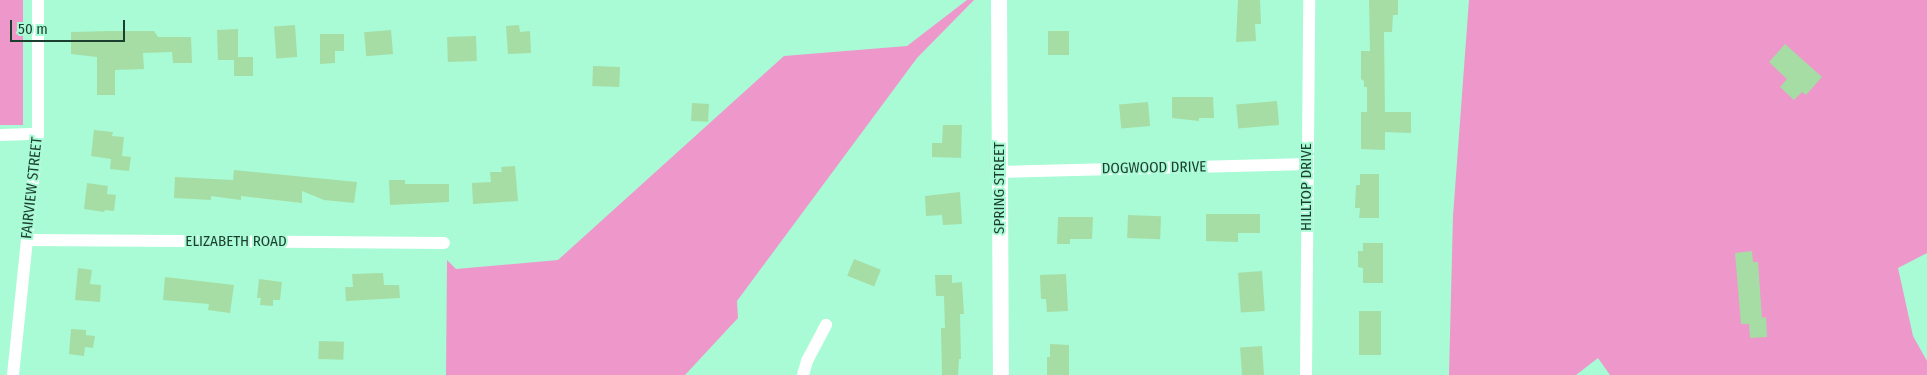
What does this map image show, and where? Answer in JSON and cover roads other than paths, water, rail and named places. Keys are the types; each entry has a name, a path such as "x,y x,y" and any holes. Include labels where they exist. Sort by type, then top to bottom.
{"street":[{"name":"FAIRVIEW STREET","path":"13,375 38,134 38,0"},
{"name":"SPRING STREET","path":"999,0 1001,375"},
{"name":"HILLTOP DRIVE","path":"1306,375 1309,0"},
{"path":"0,135 38,134"},
{"name":"DOGWOOD DRIVE","path":"1000,172 1307,164"},
{"name":"ELIZABETH ROAD","path":"27,240 444,243"},
{"path":"804,375 807,361 826,325"}]}
